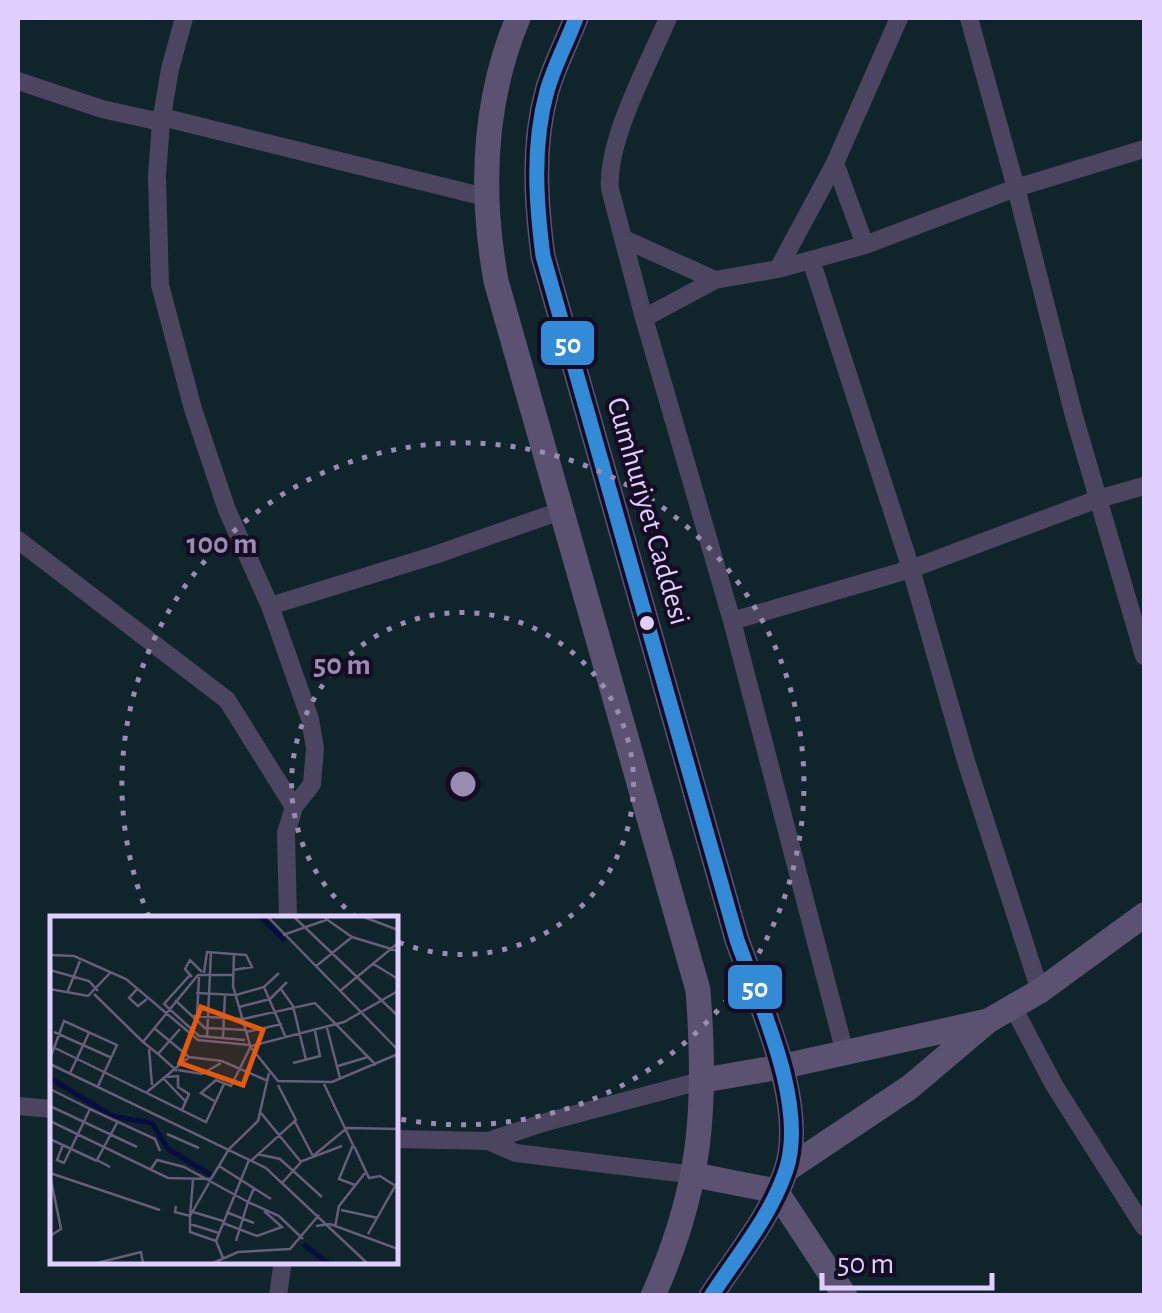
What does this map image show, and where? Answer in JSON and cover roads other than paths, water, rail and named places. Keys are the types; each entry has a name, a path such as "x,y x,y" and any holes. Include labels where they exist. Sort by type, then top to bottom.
{"main road":[{"path":"518,18 494,100 485,197 496,281 694,974 704,1080 695,1175 684,1218 652,1296"},
{"name":"Cumhuriyet Caddesi","path":"576,18 548,90 541,123 536,176 543,256 737,940 780,1067 790,1118 791,1148 782,1181"},
{"path":"711,1296 766,1213 782,1181 910,1087 988,1021 1040,991 1144,915"},
{"path":"704,1080 988,1021"},
{"path":"695,1175 782,1181"},
{"path":"782,1181 845,1296"}],"street":[{"path":"184,18 161,120 157,246 160,285 170,330 227,510 270,606 310,719 315,748 312,784 294,807 286,833 288,916"},
{"path":"668,18 608,170 614,211 732,621 846,1053"},
{"path":"778,269 834,163 899,18"},
{"path":"969,18 1074,416 1144,656"},
{"path":"18,81 102,108 485,197"},
{"path":"644,318 714,280 778,269 865,245 1016,188 1144,150"},
{"path":"834,163 865,245"},
{"path":"624,240 714,280"},
{"path":"812,260 1040,991"},
{"path":"732,621 911,569 1098,498 1144,486"},
{"path":"270,606 563,510"},
{"path":"18,540 228,700 294,807"},
{"path":"1012,1007 1054,1085 1144,1227"},
{"path":"398,1139 488,1141 704,1080"},
{"path":"18,1106 50,1110"},
{"path":"488,1141 516,1153 695,1175"},
{"path":"278,1296 283,1263"}]}
